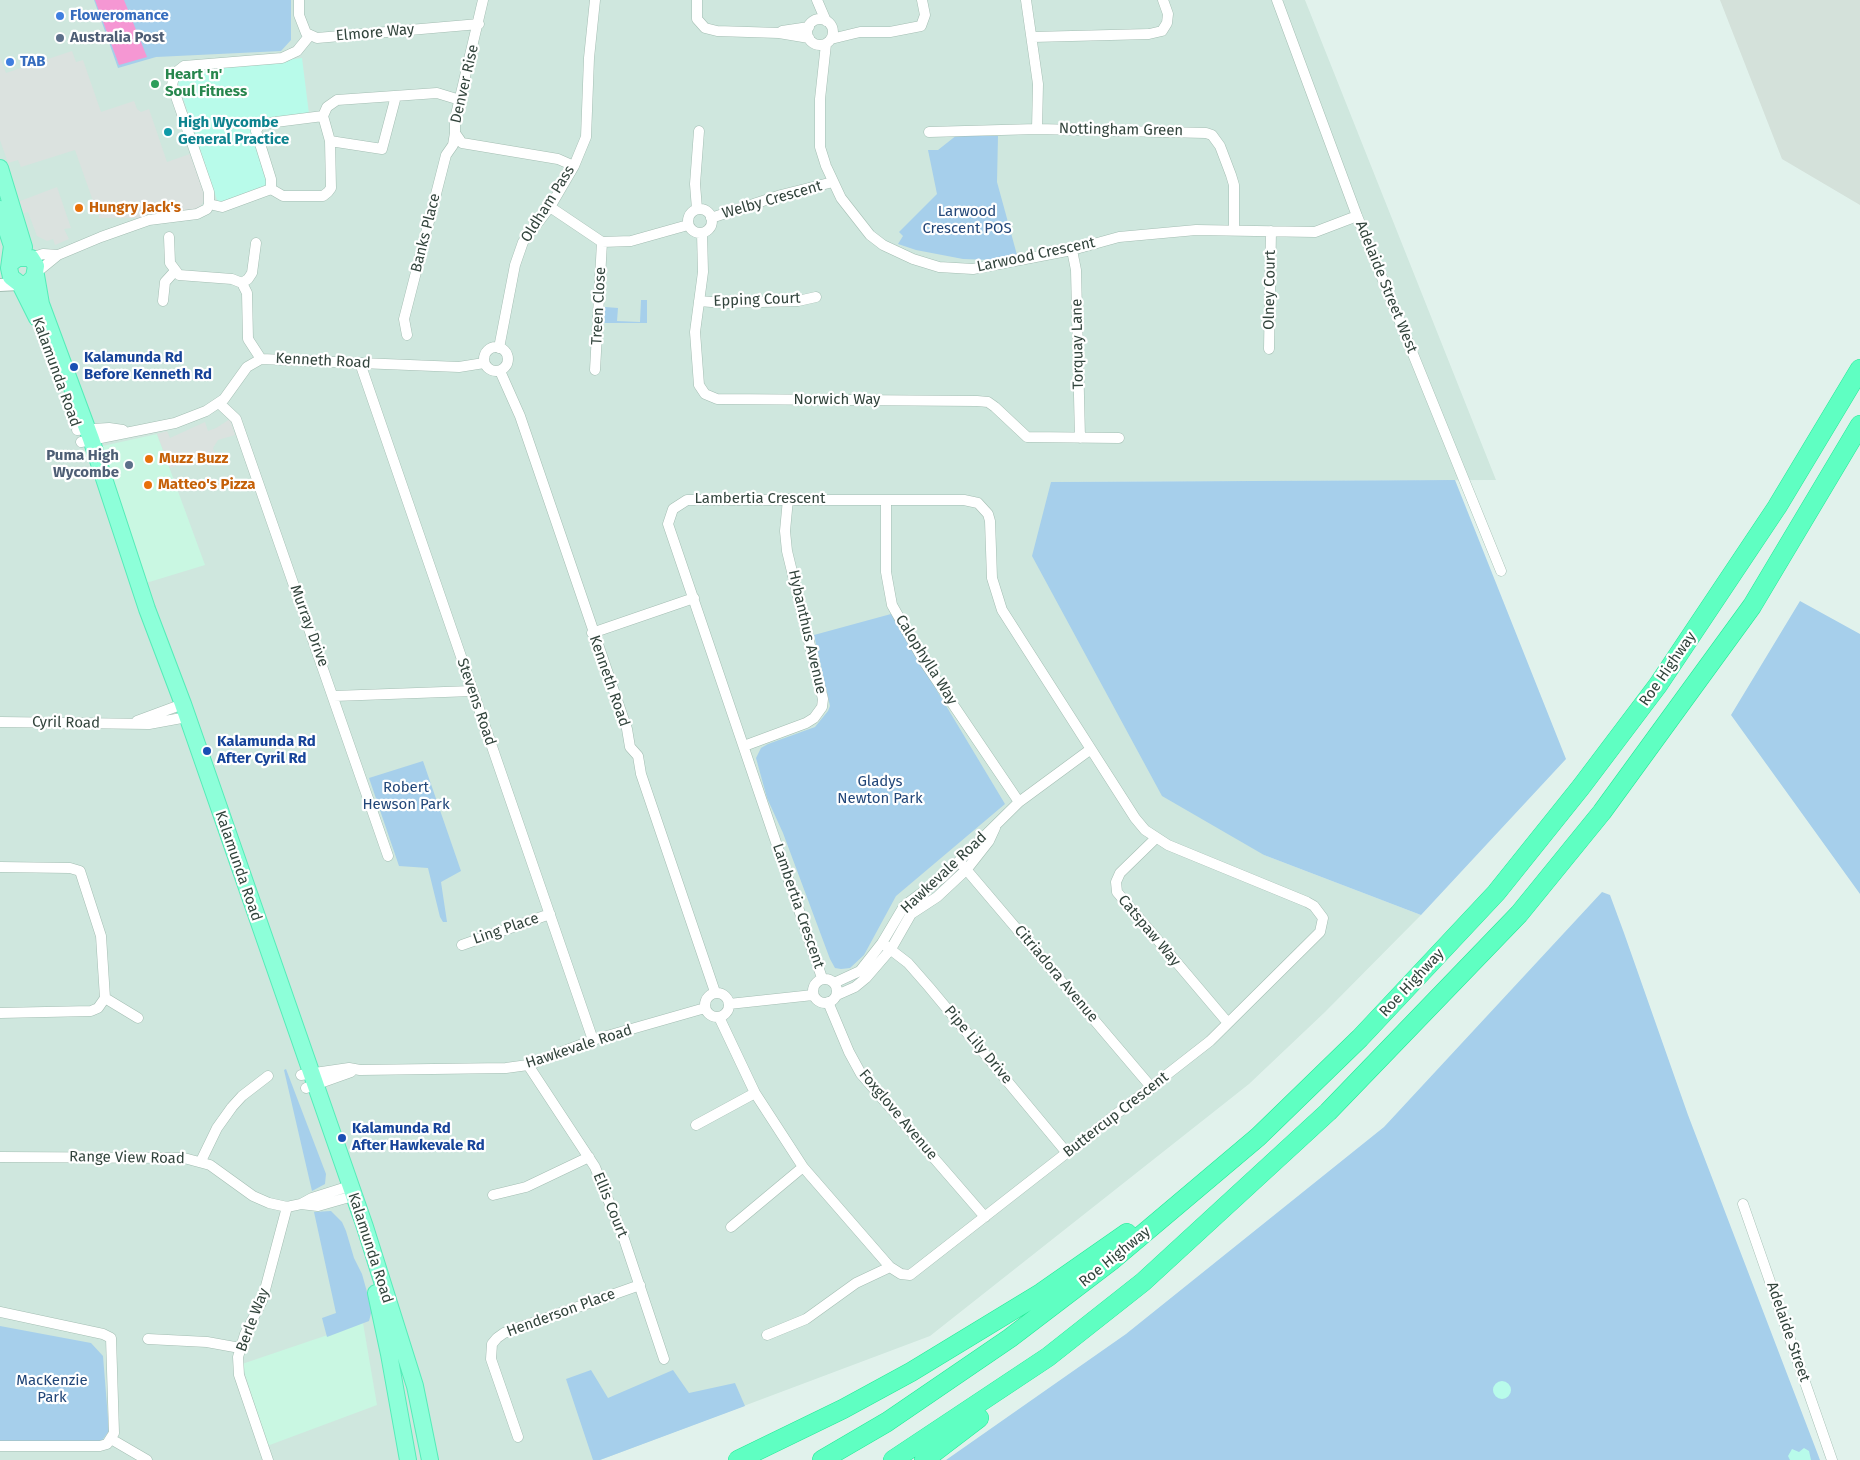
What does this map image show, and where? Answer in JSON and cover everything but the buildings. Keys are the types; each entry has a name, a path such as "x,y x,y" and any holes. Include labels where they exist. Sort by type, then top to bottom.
{"highway":[{"name":"Roe Highway","path":"822,1460 887,1422 1010,1338 1112,1261 1258,1137 1360,1038 1496,893 1581,788 1658,685 1777,507 1860,369"},
{"name":"Roe Highway","path":"893,1460 1048,1357 1144,1282 1328,1112 1519,914 1602,812 1684,702 1752,606 1860,425"},
{"path":"738,1460 843,1410 911,1372 1042,1292 1114,1243 1220,1161 1396,1000"},
{"path":"924,1460 1034,1376 1144,1282"}],"main road":[{"name":"Kalamunda Road","path":"0,168 17,218 29,271 84,435 147,609 347,1192 376,1296 389,1354 408,1460"},
{"path":"0,209 11,238 7,268"},
{"path":"7,268 18,258 29,271"},
{"name":"Kalamunda Road","path":"347,1192 381,1273 415,1386 430,1460"}],"street":[{"path":"0,284 58,255 149,220 197,214 207,209 209,192 172,85 172,78 184,66 282,58 297,51 310,35 306,33 299,15 299,0"},
{"name":"Denver Rise","path":"483,0 460,100 455,133 462,143 558,159 574,166"},
{"name":"Oldham Pass","path":"499,348 515,264 523,242 550,207 574,166 586,137 589,58 596,0"},
{"path":"697,0 697,19 705,28 717,31 779,33 811,41 819,45 860,32"},
{"path":"811,0 811,41 822,73"},
{"path":"817,0 828,24 829,41 822,73"},
{"path":"779,33 811,24 828,24 860,32 890,32 921,26 925,15 922,0"},
{"path":"1026,0 1033,37 1038,84 1037,129"},
{"path":"1033,37 1149,34 1162,31 1167,23 1168,14 1164,0"},
{"name":"Adelaide Street West","path":"1277,0 1357,216 1501,571"},
{"name":"Elmore Way","path":"310,35 318,38 479,24"},
{"name":"Larwood Crescent","path":"822,73 820,147 833,182 852,214 870,235 883,245 898,254 939,267 973,269 1072,250 1127,236 1196,230 1315,232 1357,216"},
{"path":"271,189 283,196 323,196 331,188 330,141 323,116 327,107 337,100 437,93 460,100"},
{"path":"330,141 382,149 396,96"},
{"path":"271,189 271,179 256,131 260,124 323,116"},
{"name":"Nottingham Green","path":"929,132 1037,129 1199,132 1212,135 1220,146 1234,185 1234,230"},
{"path":"697,210 695,184 699,131"},
{"name":"Banks Place","path":"407,335 404,319 446,155 453,146 455,133"},
{"name":"Welby Crescent","path":"711,218 833,182"},
{"path":"209,204 222,207 271,189"},
{"path":"550,207 602,242 630,241 688,225"},
{"path":"697,210 707,212 711,218 710,228 702,233 692,231 688,225 689,215 697,210"},
{"name":"Olney Court","path":"1269,349 1271,231"},
{"name":"Norwich Way","path":"702,233 703,260 695,332 699,385 705,394 717,399 988,402 1027,437 1119,438"},
{"path":"169,237 170,263 175,271 183,276 232,279 242,283 247,293 248,339 261,359"},
{"name":"Treen Close","path":"596,370 602,242"},
{"path":"242,283 252,273 256,243"},
{"name":"Torquay Lane","path":"1072,250 1076,270 1080,438"},
{"path":"29,271 43,254 58,255"},
{"path":"163,301 166,282 175,271"},
{"name":"Epping Court","path":"699,300 724,303 798,301 816,297"},
{"path":"492,348 499,348 506,352 508,359 506,366 500,371 489,369 484,363 486,352 492,348"},
{"name":"Kenneth Road","path":"84,435 109,428 126,431 185,420 219,403 229,393 242,372 261,359 459,367 484,363"},
{"name":"Stevens Road","path":"360,363 594,1040"},
{"name":"Kenneth Road","path":"500,371 520,416 592,633 627,729 630,747 638,756 641,774 715,992"},
{"name":"Murray Drive","path":"219,403 236,420 334,696 388,856"},
{"name":"Hybanthus Avenue","path":"744,746 806,723 820,712 822,706 818,680 787,551 785,531 788,499"},
{"name":"Lambertia Crescent","path":"822,978 668,524 673,509 687,500 972,500 983,508 990,521 992,578 1002,610 1091,749"},
{"name":"Calophylla Way","path":"886,500 886,572 892,605 925,663 1019,802"},
{"path":"592,633 694,598"},
{"path":"334,696 472,691"},
{"name":"Cyril Road","path":"0,722 149,724 181,712"},
{"name":"Hawkevale Road","path":"834,983 860,971 887,946 904,906 929,889 1019,802 1091,749"},
{"name":"Buttercup Crescent","path":"890,1267 901,1274 914,1272 1152,1088 1210,1041 1320,932 1323,918 1314,906 1188,854 1156,838 1135,818 1091,749"},
{"name":"Hawkevale Road","path":"828,1002 837,995 855,987 866,978 911,914 937,897 968,869 992,836 995,827"},
{"name":"Catspaw Way","path":"1156,838 1120,873 1116,882 1117,892 1228,1023"},
{"name":"Citriadora Avenue","path":"959,861 968,869 1152,1088"},
{"path":"0,867 70,868 80,871 100,936 105,998 98,1008 91,1011 0,1013"},
{"name":"Ling Place","path":"462,945 550,914"},
{"name":"Pipe Lily Drive","path":"887,946 929,987 1067,1153"},
{"path":"828,1002 818,1001 813,995 814,984 822,978 834,983 837,995"},
{"path":"715,992 724,995 730,1004 727,1012 719,1017 711,1015 705,1008 706,998 715,992"},
{"path":"730,1004 813,995"},
{"path":"105,998 138,1018"},
{"name":"Foxglove Avenue","path":"828,1002 849,1052 861,1074 985,1217"},
{"name":"Hawkevale Road","path":"309,1080 349,1068 360,1070 506,1068 528,1065 594,1040 705,1008"},
{"path":"719,1017 754,1093 803,1167 890,1267 856,1283 806,1319 767,1335"},
{"name":"Ellis Court","path":"528,1065 589,1156 620,1230 664,1359"},
{"path":"201,1161 217,1128 232,1107 242,1096 268,1076"},
{"path":"696,1125 754,1093"},
{"path":"493,1195 526,1187 589,1156"},
{"name":"Range View Road","path":"0,1157 184,1158 201,1161 222,1172 261,1200 287,1207 301,1204 318,1206 347,1192"},
{"path":"732,1227 803,1167"},
{"name":"Adelaide Street","path":"1743,1204 1832,1460"},
{"name":"Berle Way","path":"268,1460 240,1375 240,1348 262,1301 287,1207"},
{"name":"Henderson Place","path":"518,1437 491,1359 492,1344 496,1338 504,1333 640,1285"},
{"path":"0,1312 103,1334 111,1338 114,1433 107,1444 100,1446 0,1446"},
{"path":"148,1339 207,1342 240,1348"},
{"path":"111,1439 147,1460"}],"shaded area":[{"path":"0,0 1305,0 1496,480 1051,482 1264,855 1421,915 1325,1012 1249,1084 930,1336 600,1460 0,1460"},
{"path":"95,0 124,0 147,57 119,65"},
{"path":"1720,0 1860,0 1860,205 1782,159"},
{"path":"72,51 76,62 83,60 101,112 134,101 137,109 141,112 149,109 167,162 190,154 204,193 205,200 198,209 143,218 99,218 99,209 93,201 75,150 21,167 18,160 8,163 0,140 0,57 6,73"},
{"path":"57,187 71,228 64,229 69,239 55,245 53,239 47,241 37,236 28,212 20,214 15,203"},
{"path":"230,419 235,435 218,440 213,448 215,453 170,468 157,434 167,431 170,438 205,422 208,431"},
{"path":"157,434 205,565 146,583 98,447"},
{"path":"363,1323 377,1405 267,1446 242,1364"}],"green space":[{"path":"94,0 291,0 291,40 281,51 156,57 118,68"},
{"name":"Larwood Crescent POS","path":"957,135 998,136 997,182 1017,255 991,260 963,259 916,250 898,244 903,236 899,232 937,194 928,150 938,150"},
{"path":"641,300 647,300 647,323 604,323 605,307 618,308 617,321 640,322"},
{"path":"1455,480 1566,759 1421,915 1264,855 1162,796 1032,556 1051,482"},
{"path":"1800,601 1860,634 1860,894 1731,715"},
{"name":"Gladys Newton Park","path":"891,614 1005,804 896,896 864,955 850,968 841,969 835,968 830,959 783,833 767,798 756,758 761,748 768,744 815,727 828,711 830,706 814,635"},
{"name":"Robert Hewson Park","path":"423,761 461,871 441,882 447,922 443,922 440,917 428,868 399,866 369,778"},
{"path":"1602,892 1610,895 1688,1115 1820,1460 946,1460 1126,1334 1384,1127"},
{"path":"286,1069 326,1174 325,1184 312,1191 284,1070"},
{"path":"331,1211 342,1222 346,1231 354,1258 362,1274 372,1310 369,1321 327,1337 322,1318 336,1313 314,1212"},
{"name":"MacKenzie Park","path":"0,1326 91,1343 103,1356 109,1431 100,1443 0,1443"},
{"path":"591,1370 608,1398 673,1370 689,1393 735,1383 745,1406 600,1460 593,1460 566,1379"}],"sand":[{"path":"302,58 309,114 250,123 268,188 218,203 178,83 179,77 186,72"},
{"path":"1502,1381 1508,1384 1511,1390 1508,1396 1502,1399 1496,1396 1493,1390 1496,1384"},
{"path":"1804,1448 1809,1451 1811,1460 1790,1460 1788,1456 1792,1449 1799,1452"}],"place":[{"name":"Floweromance","path":"60,16"},
{"name":"Australia Post","path":"60,38"},
{"name":"TAB","path":"10,62"},
{"name":"Heart 'n' Soul Fitness","path":"155,84"},
{"name":"High Wycombe General Practice","path":"168,132"},
{"name":"Hungry Jack's","path":"79,208"},
{"name":"Kalamunda Rd Before Kenneth Rd","path":"74,367"},
{"name":"Muzz Buzz","path":"149,459"},
{"name":"Puma High Wycombe","path":"129,465"},
{"name":"Matteo's Pizza","path":"148,485"},
{"name":"Kalamunda Rd After Cyril Rd","path":"207,751"},
{"name":"Kalamunda Rd After Hawkevale Rd","path":"342,1138"}]}
